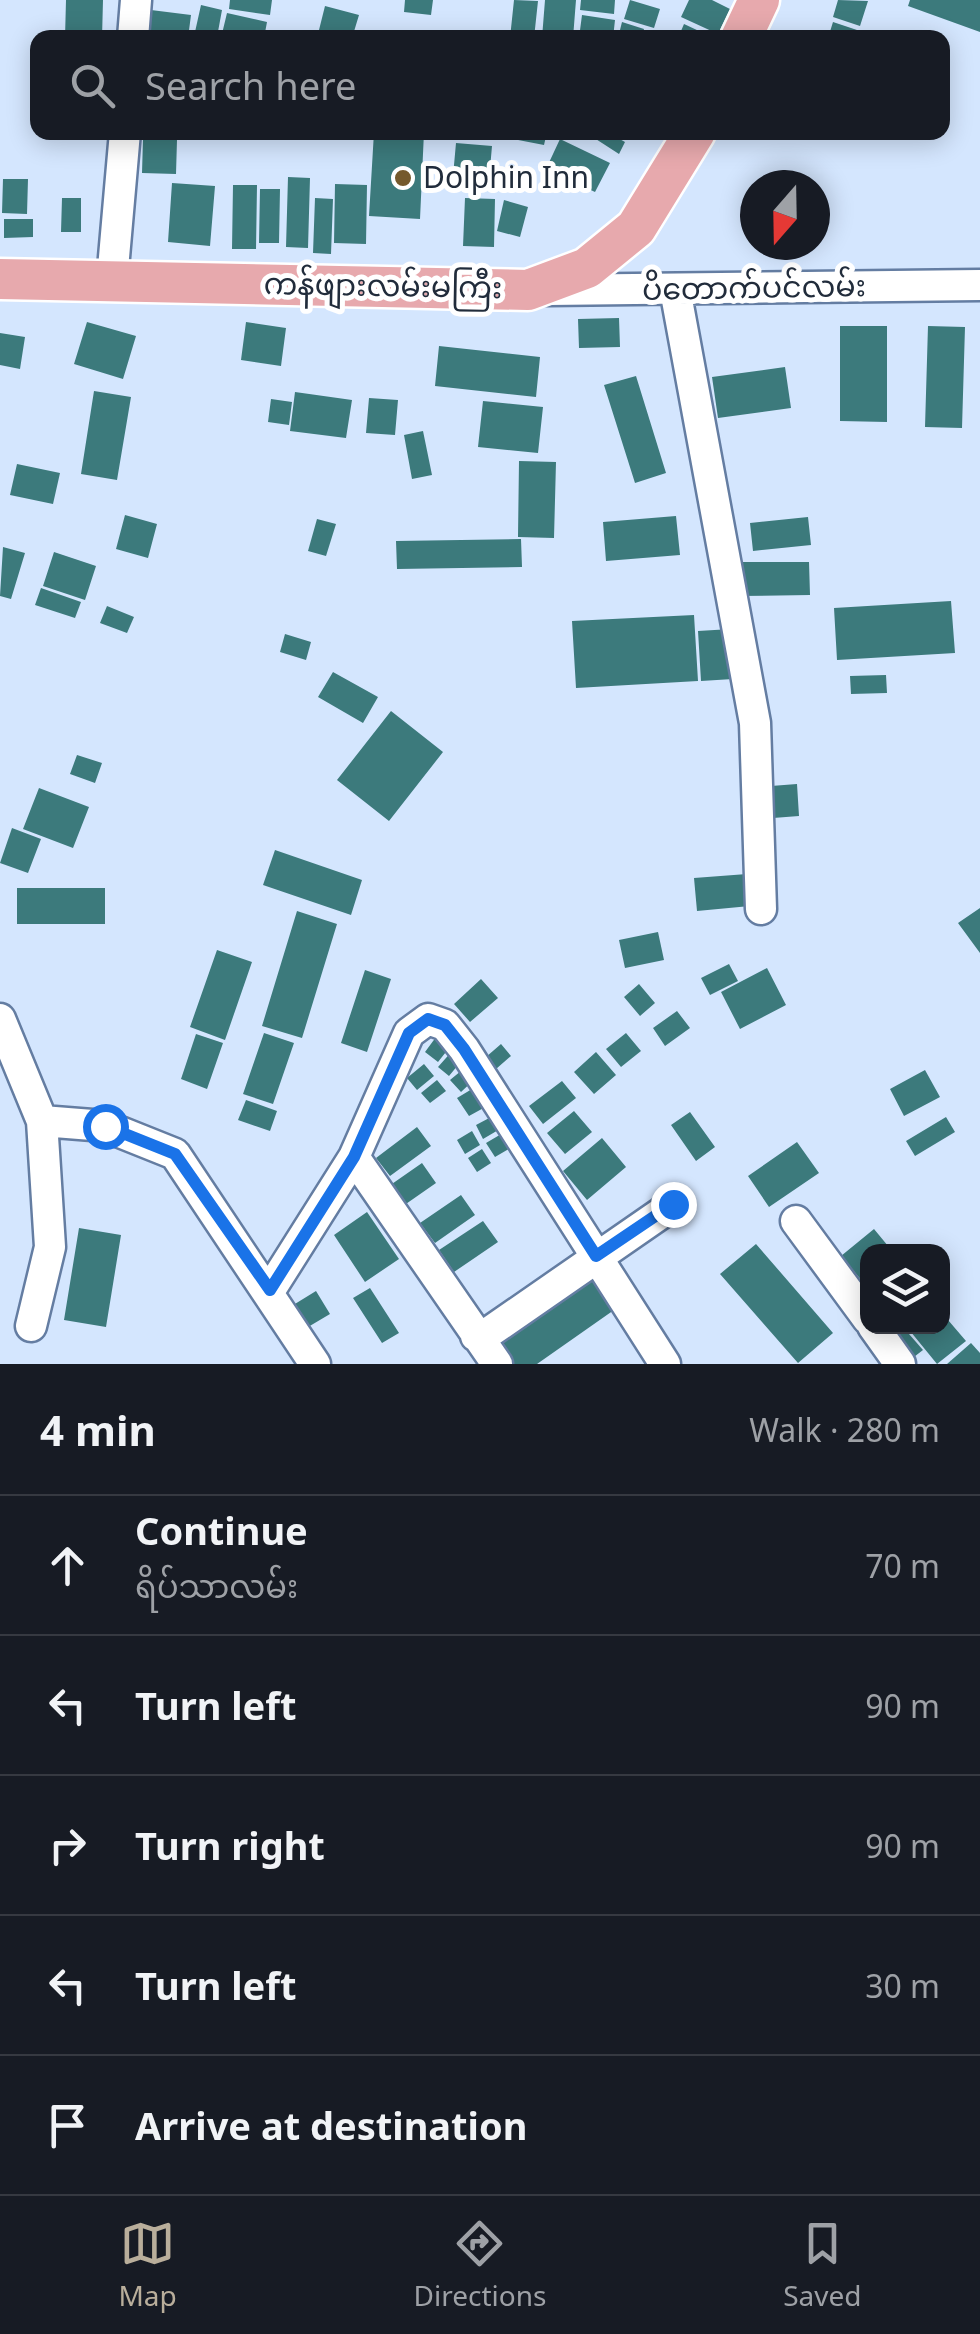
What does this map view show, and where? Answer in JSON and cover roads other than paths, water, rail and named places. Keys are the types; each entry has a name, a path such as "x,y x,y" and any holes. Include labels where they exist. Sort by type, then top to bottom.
{"main road":[{"path":"745,30 759,0"},
{"name":"ကန်ဖျားလမ်းမကြီး","path":"0,280 528,290 587,268 636,228 689,140"}],"street":[{"path":"134,30 136,0"},
{"path":"112,280 124,140"},
{"name":"ပိတောက်ပင်လမ်း","path":"528,290 980,285"},
{"path":"674,288 755,723 760,909"},
{"path":"0,1019 42,1121 50,1247 31,1326"},
{"path":"270,1290 354,1157 409,1033 428,1019 445,1025 666,1364"},
{"path":"42,1121 105,1126 175,1154 270,1290 315,1364"},
{"path":"354,1157 497,1364"},
{"path":"476,1336 488,1334 673,1204"},
{"path":"796,1221 860,1308"},
{"path":"879,1334 900,1364"}],"place":[{"name":"Dolphin Inn","path":"403,178"}]}
